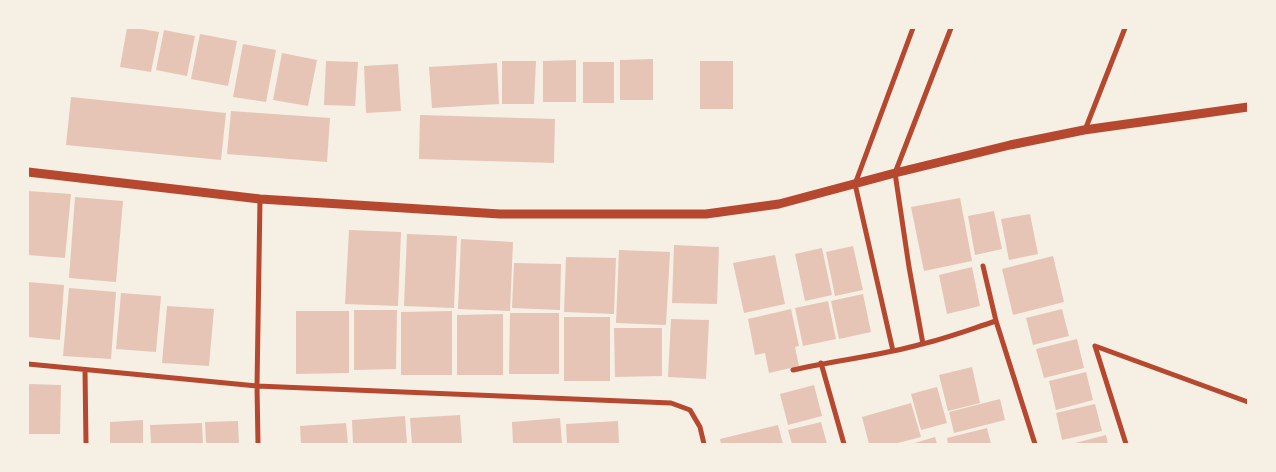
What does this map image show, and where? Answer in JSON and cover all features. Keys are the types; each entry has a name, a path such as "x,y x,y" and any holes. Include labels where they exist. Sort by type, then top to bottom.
{"street":[{"path":"893,351 855,184 913,28"},
{"path":"922,344 895,173 951,28"},
{"path":"1084,130 1125,28"},
{"path":"28,172 260,199 500,214 706,214 779,204 1010,145 1084,130 1248,107"},
{"path":"258,444 260,199"},
{"path":"982,266 996,321 1035,444"},
{"path":"793,370 922,344 996,321"},
{"path":"1126,444 1095,346 1248,402"},
{"path":"28,364 257,386 671,403 690,410 700,427 704,444"},
{"path":"822,364 844,444"},
{"path":"85,370 86,444"}],"building":[{"path":"127,28 159,32 151,72 120,67"},
{"path":"164,30 195,36 187,76 156,70"},
{"path":"200,34 237,41 228,86 191,79"},
{"path":"243,44 276,50 266,102 233,97"},
{"path":"282,53 317,60 308,106 273,100"},
{"path":"653,59 653,100 620,100 620,60"},
{"path":"576,60 576,102 543,102 543,61"},
{"path":"326,61 358,62 355,106 324,105"},
{"path":"502,61 536,61 534,104 502,104"},
{"path":"700,61 733,61 733,109 700,109"},
{"path":"583,62 614,62 614,103 583,103"},
{"path":"497,63 499,104 432,108 429,67"},
{"path":"398,64 401,111 366,113 364,66"},
{"path":"71,97 226,113 221,160 66,145"},
{"path":"231,111 330,118 327,162 227,154"},
{"path":"420,115 555,119 554,163 419,159"},
{"path":"28,191 71,194 65,258 28,255"},
{"path":"75,197 123,201 116,282 69,278"},
{"path":"960,198 972,261 924,271 911,207"},
{"path":"994,211 1002,249 975,255 968,216"},
{"path":"1030,214 1038,254 1009,260 1001,219"},
{"path":"349,230 401,232 398,306 345,304"},
{"path":"407,234 457,236 454,308 404,306"},
{"path":"461,239 513,242 510,311 458,309"},
{"path":"674,245 719,247 717,304 672,303"},
{"path":"853,246 863,290 835,296 826,252"},
{"path":"822,248 832,295 805,301 795,254"},
{"path":"619,250 670,252 666,325 616,323"},
{"path":"775,255 785,304 744,313 733,263"},
{"path":"1053,256 1064,302 1013,315 1002,269"},
{"path":"566,257 616,258 614,314 564,312"},
{"path":"514,263 561,264 560,310 512,308"},
{"path":"972,267 980,306 947,314 939,275"},
{"path":"28,282 64,285 60,340 28,337"},
{"path":"69,288 116,292 111,359 63,356"},
{"path":"121,293 161,296 156,352 116,349"},
{"path":"863,294 871,332 839,339 831,301"},
{"path":"828,301 836,339 803,346 795,308"},
{"path":"167,306 214,309 209,366 162,363"},
{"path":"791,309 799,346 795,347 799,366 769,373 765,353 755,355 748,319"},
{"path":"1062,309 1069,336 1033,345 1026,318"},
{"path":"354,310 397,310 396,369 354,370"},
{"path":"296,311 349,311 349,373 296,374"},
{"path":"452,311 452,375 401,375 401,312"},
{"path":"510,313 559,313 559,374 509,374"},
{"path":"503,314 503,375 457,375 457,315"},
{"path":"564,317 610,317 610,381 564,381"},
{"path":"671,319 709,320 706,379 668,377"},
{"path":"614,328 662,328 662,376 615,377"},
{"path":"1077,339 1084,368 1044,378 1036,349"},
{"path":"972,367 980,403 948,411 939,375"},
{"path":"1086,372 1093,400 1056,410 1049,381"},
{"path":"28,384 61,385 60,434 28,434"},
{"path":"814,385 822,416 788,425 780,394"},
{"path":"937,387 947,423 921,430 911,394"},
{"path":"1000,399 1005,420 954,433 949,412"},
{"path":"911,403 921,437 894,444 869,444 862,417"},
{"path":"1095,404 1102,431 1062,440 1056,413"},
{"path":"460,415 462,444 412,444 410,418"},
{"path":"405,416 407,444 353,444 352,420"},
{"path":"560,418 562,444 513,444 512,422"},
{"path":"143,420 143,444 110,444 110,422"},
{"path":"238,421 239,444 206,444 205,422"},
{"path":"618,421 619,444 567,444 566,424"},
{"path":"821,422 827,444 792,444 788,430"},
{"path":"202,423 203,444 151,444 150,425"},
{"path":"346,423 348,444 301,444 300,426"},
{"path":"778,425 783,444 721,444 720,439"},
{"path":"987,428 991,444 948,444 947,438"},
{"path":"1106,435 1108,444 1071,444"},
{"path":"935,437 937,444 911,444"}]}
